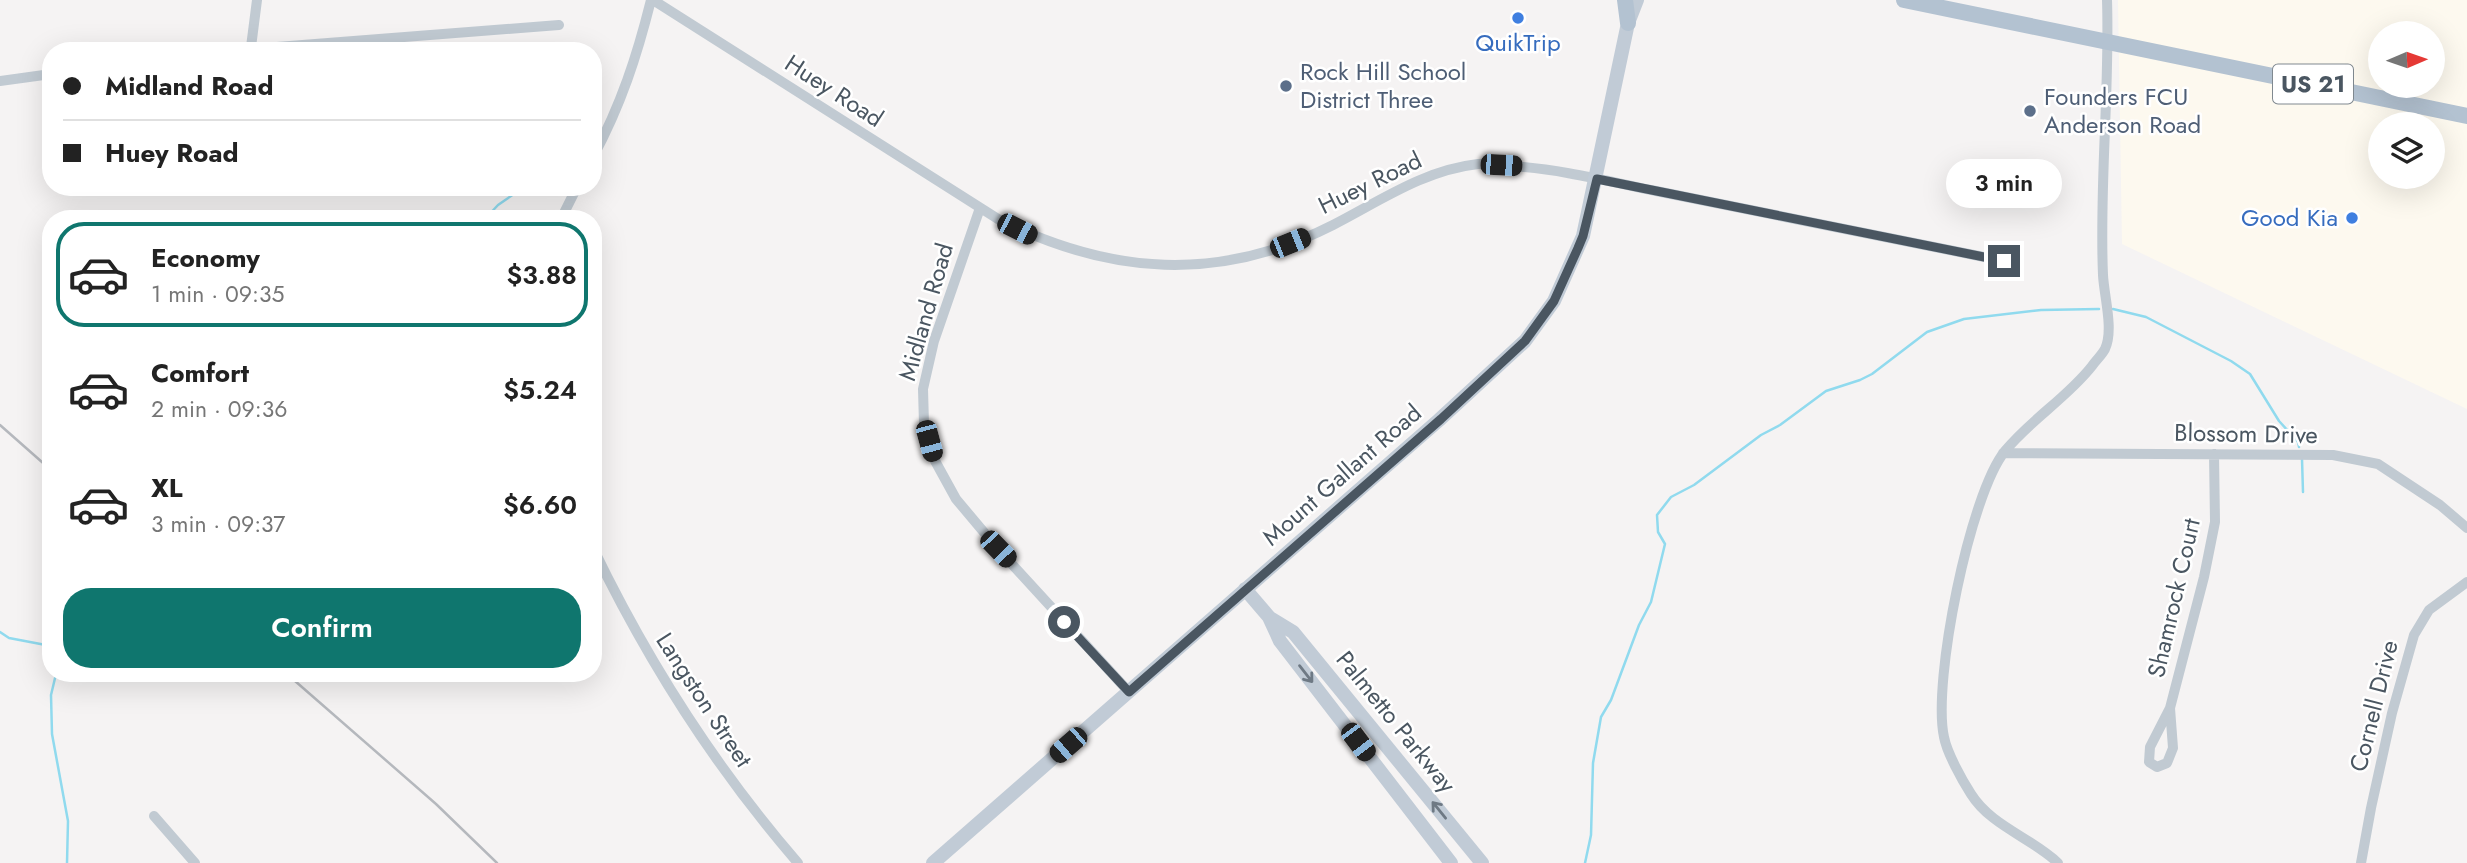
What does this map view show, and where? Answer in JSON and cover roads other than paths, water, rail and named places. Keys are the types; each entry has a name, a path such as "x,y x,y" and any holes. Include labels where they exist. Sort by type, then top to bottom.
{"main road":[{"path":"1627,0 1628,23"},
{"name":"US 21","path":"1904,0 2467,116"}],"street":[{"path":"252,42 257,0"},
{"path":"602,140 631,76 652,0"},
{"name":"Huey Road","path":"652,0 980,208 1037,239 1091,255 1153,264 1200,265 1264,253 1332,226 1379,199 1430,175 1479,164 1567,172 2004,261"},
{"name":"Mount Gallant Road","path":"933,863 1441,419 1525,341 1554,301 1583,236 1628,23 1637,0"},
{"path":"2058,863 1989,814 1972,797 1944,739 1941,702 1946,645 1981,501 2003,453 2080,381 2106,348 2108,317 2103,220 2107,0"},
{"path":"321,42 558,25"},
{"path":"0,80 42,75"},
{"name":"Midland Road","path":"980,208 934,341 923,389 924,424 933,459 956,499 998,549 1129,692"},
{"name":"Blossom Drive","path":"2003,453 2333,455 2378,464 2440,505 2467,528"},
{"name":"Shamrock Court","path":"2170,708 2173,748 2167,764 2157,767 2149,762 2150,747 2170,708 2204,577 2215,522 2214,454"},
{"name":"Langston Street","path":"602,565 654,666 695,731 745,800 798,863"},
{"name":"Cornell Drive","path":"2361,863 2392,713 2414,635 2429,610 2467,582"},
{"name":"Palmetto Parkway","path":"1245,589 1269,617 1280,641 1451,863"},
{"name":"Palmetto Parkway","path":"1269,617 1293,632 1482,863"},
{"path":"154,816 195,863"}],"waterway":[{"path":"493,210 511,196"},
{"path":"1585,863 1591,835 1593,763 1601,717 1611,700 1639,625 1651,602 1665,544 1658,532 1657,515 1671,497 1694,485 1826,391 1872,374 1927,332 1964,319 2041,310 2099,309"},
{"path":"2113,309 2146,317 2231,361 2250,374 2279,421 2298,442 2299,447"},
{"path":"2302,459 2303,492"},
{"path":"0,632 9,638 42,644"},
{"path":"54,682 51,695 52,734 68,821 67,863"}],"railway":[{"path":"0,425 42,462"},
{"path":"296,682 436,804 497,863"}],"place":[{"name":"QuikTrip","path":"1518,18"},
{"name":"Rock Hill School District Three","path":"1286,86"},
{"name":"Founders FCU Anderson Road","path":"2030,111"},
{"name":"Good Kia","path":"2352,218"}]}
